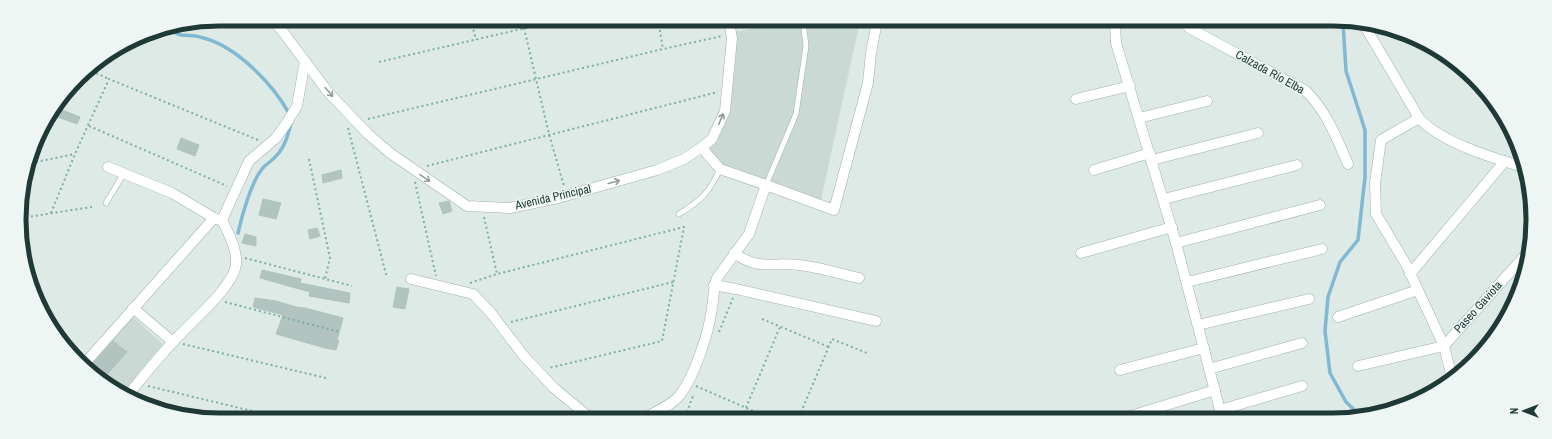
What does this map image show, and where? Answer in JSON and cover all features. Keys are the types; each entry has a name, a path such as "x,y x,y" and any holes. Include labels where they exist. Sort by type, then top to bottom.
{"street":[{"name":"Avenida Principal","path":"278,26 328,92 390,153 467,206 510,208 566,196 657,170 684,159 712,139 725,111 731,34 730,26"},
{"path":"702,147 720,169 834,210 868,83 871,53 876,26"},
{"path":"1114,26 1116,43 1172,227 1221,413"},
{"name":"Calzada Río Elba","path":"1187,26 1306,91 1318,103 1330,123 1348,164"},
{"path":"1367,29 1424,124 1451,141 1518,165"},
{"path":"87,360 133,308 218,219 237,190 249,161 276,138 296,106 305,61"},
{"path":"1076,99 1130,86"},
{"path":"1139,118 1207,101"},
{"path":"1419,118 1380,140 1375,183 1376,214 1418,290 1444,346 1451,372"},
{"path":"1094,170 1258,133"},
{"path":"1410,274 1505,161"},
{"path":"1164,199 1297,166"},
{"path":"108,167 172,193 218,219 230,236 236,255 236,264 233,275 214,299 172,342 131,391"},
{"path":"653,413 680,395 688,382 707,333 712,309 714,286 717,278 749,234 766,185"},
{"path":"1176,243 1320,205"},
{"path":"1081,253 1172,227"},
{"path":"1187,282 1322,249"},
{"path":"734,253 742,258 763,266 799,265 859,278"},
{"name":"Paseo Gaviota","path":"1444,346 1521,259"},
{"path":"411,279 473,294 500,324 523,355 554,388 584,413"},
{"path":"714,286 736,289 876,321"},
{"path":"1338,317 1418,290"},
{"path":"1198,326 1309,299"},
{"path":"133,308 172,342"},
{"path":"1209,369 1302,343"},
{"path":"1358,366 1444,346"},
{"path":"1120,370 1204,348"},
{"path":"1224,413 1302,386"},
{"path":"1140,413 1215,390"}],"lane":[{"path":"766,185 796,114 806,46 804,26"},
{"path":"679,214 698,202 712,187 720,169"},
{"path":"106,203 124,174"}],"path":[{"path":"472,26 476,40"},
{"path":"379,62 533,26"},
{"path":"659,26 663,49"},
{"path":"524,28 549,134 566,196"},
{"path":"357,122 731,34"},
{"path":"94,72 269,144"},
{"path":"51,213 75,154 109,79"},
{"path":"439,286 412,169 727,90"},
{"path":"346,121 387,278"},
{"path":"89,126 237,190"},
{"path":"35,162 75,154"},
{"path":"309,159 330,258 325,279"},
{"path":"482,206 497,274"},
{"path":"26,217 92,207"},
{"path":"450,289 497,274 684,227 662,341 538,370"},
{"path":"236,255 352,286"},
{"path":"500,324 673,282"},
{"path":"214,299 340,332"},
{"path":"762,319 829,347"},
{"path":"744,413 780,326"},
{"path":"801,413 832,339 867,353"},
{"path":"172,342 326,378"},
{"path":"688,382 757,413"},
{"path":"137,384 260,413"}],"shaded area":[{"path":"859,26 821,200 723,167 708,149 717,142 728,113 735,65 735,32 760,27"},
{"path":"132,316 163,344 126,388 90,363"}],"building":[{"path":"512,26 536,26 524,29"},
{"path":"61,109 80,117 77,124 56,116"},
{"path":"181,138 199,145 195,156 177,149"},
{"path":"341,170 342,178 323,183 322,175"},
{"path":"263,199 281,203 276,219 259,215"},
{"path":"449,201 452,211 443,214 439,203"},
{"path":"317,228 320,236 310,239 308,230"},
{"path":"245,234 256,237 256,246 242,243"},
{"path":"262,270 301,279 300,283 350,293 349,303 309,296 310,292 260,278"},
{"path":"397,287 409,289 405,309 393,307"},
{"path":"255,298 276,301 343,318 336,350 276,334 283,315 253,307"},
{"path":"113,341 127,352 106,376 92,365"}],"waterway":[{"path":"1343,26 1346,71 1365,130 1365,177 1358,240 1340,262 1328,297 1325,331 1330,373 1346,402 1356,411"},
{"path":"174,32 181,35 198,36 214,41 240,57 264,79 283,103 290,115"},
{"path":"238,233 244,209 254,182 262,169 282,149 291,123"}]}
